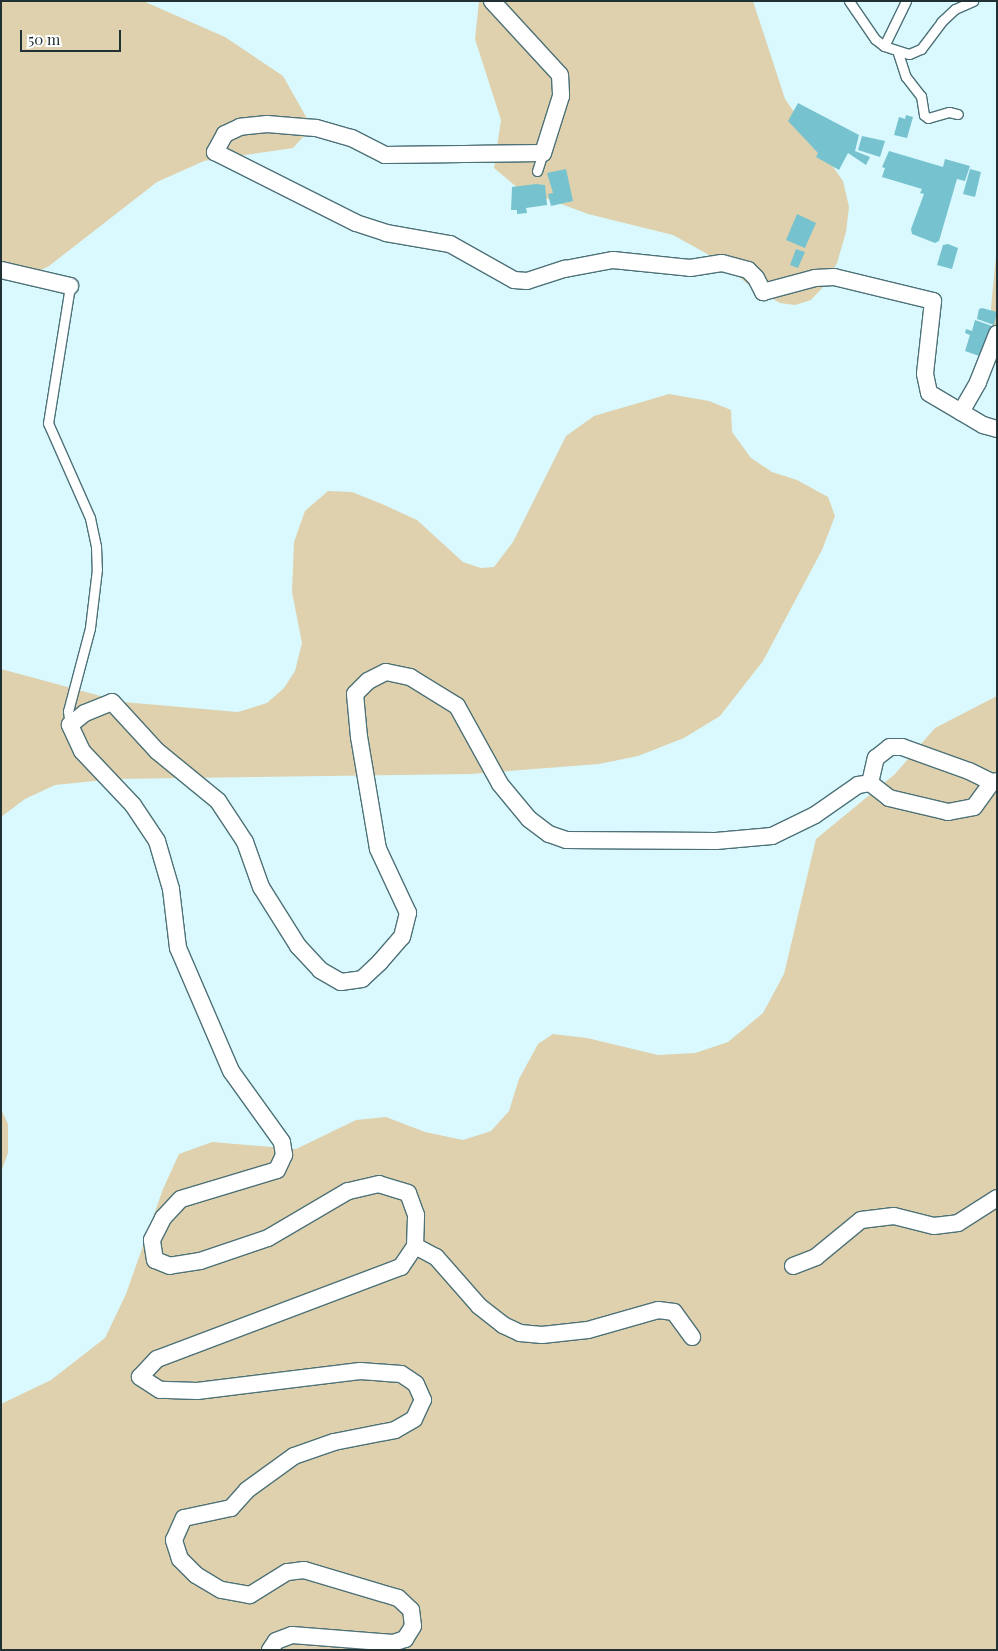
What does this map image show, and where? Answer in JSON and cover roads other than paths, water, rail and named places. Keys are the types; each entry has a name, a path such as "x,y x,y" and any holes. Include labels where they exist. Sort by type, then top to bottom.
{"street":[{"path":"492,1 560,75 561,96 543,153 385,155 351,138 315,128 266,124 240,127 225,134 215,152 356,223 386,233 450,244 514,280 527,281 565,269 614,260 690,268 722,264 748,270 756,278 763,292 815,278 834,277 933,301 925,374 929,393 961,412 997,428"},
{"path":"1,270 70,286"},
{"path":"961,412 978,382 997,334"},
{"path":"270,1650 276,1641 292,1636 394,1643 405,1639 413,1626 411,1610 398,1598 304,1570 287,1572 250,1595 220,1590 196,1575 180,1559 174,1540 184,1518 231,1508 247,1490 294,1456 334,1442 395,1430 414,1419 423,1400 416,1384 401,1374 360,1371 196,1391 160,1390 140,1377 157,1359 401,1268 416,1246 416,1215 408,1193 379,1184 348,1191 268,1238 200,1262 170,1266 155,1260 152,1240 163,1218 181,1199 276,1170 284,1156 282,1142 231,1071 178,948 171,889 157,841 132,805 82,751 70,725 85,713 112,702 158,751 218,801 245,842 261,887 298,946 320,970 341,982 362,980 380,962 402,936 408,913 378,849 359,737 355,694 368,681 386,672 410,677 457,706 500,784 529,819 549,834 566,840 716,841 772,836 815,815 858,785 870,783 889,798 948,812 974,807 994,782 902,747 890,747 876,758 870,783"},
{"path":"793,1266 816,1257 861,1220 894,1216 934,1226 958,1223 997,1198"},
{"path":"416,1246 436,1257 485,1310 503,1325 520,1333 542,1335 588,1330 658,1310 674,1312 692,1337"}],"lane":[{"path":"849,1 875,39 898,53 909,54 921,49 941,22 955,9 973,1"},
{"path":"884,46 906,1"},
{"path":"898,53 906,77 921,96 924,114 928,118 948,112 958,114"},
{"path":"537,171 543,153"},
{"path":"70,286 48,423 90,518 96,546 97,569 90,628 68,711 70,725"}]}
